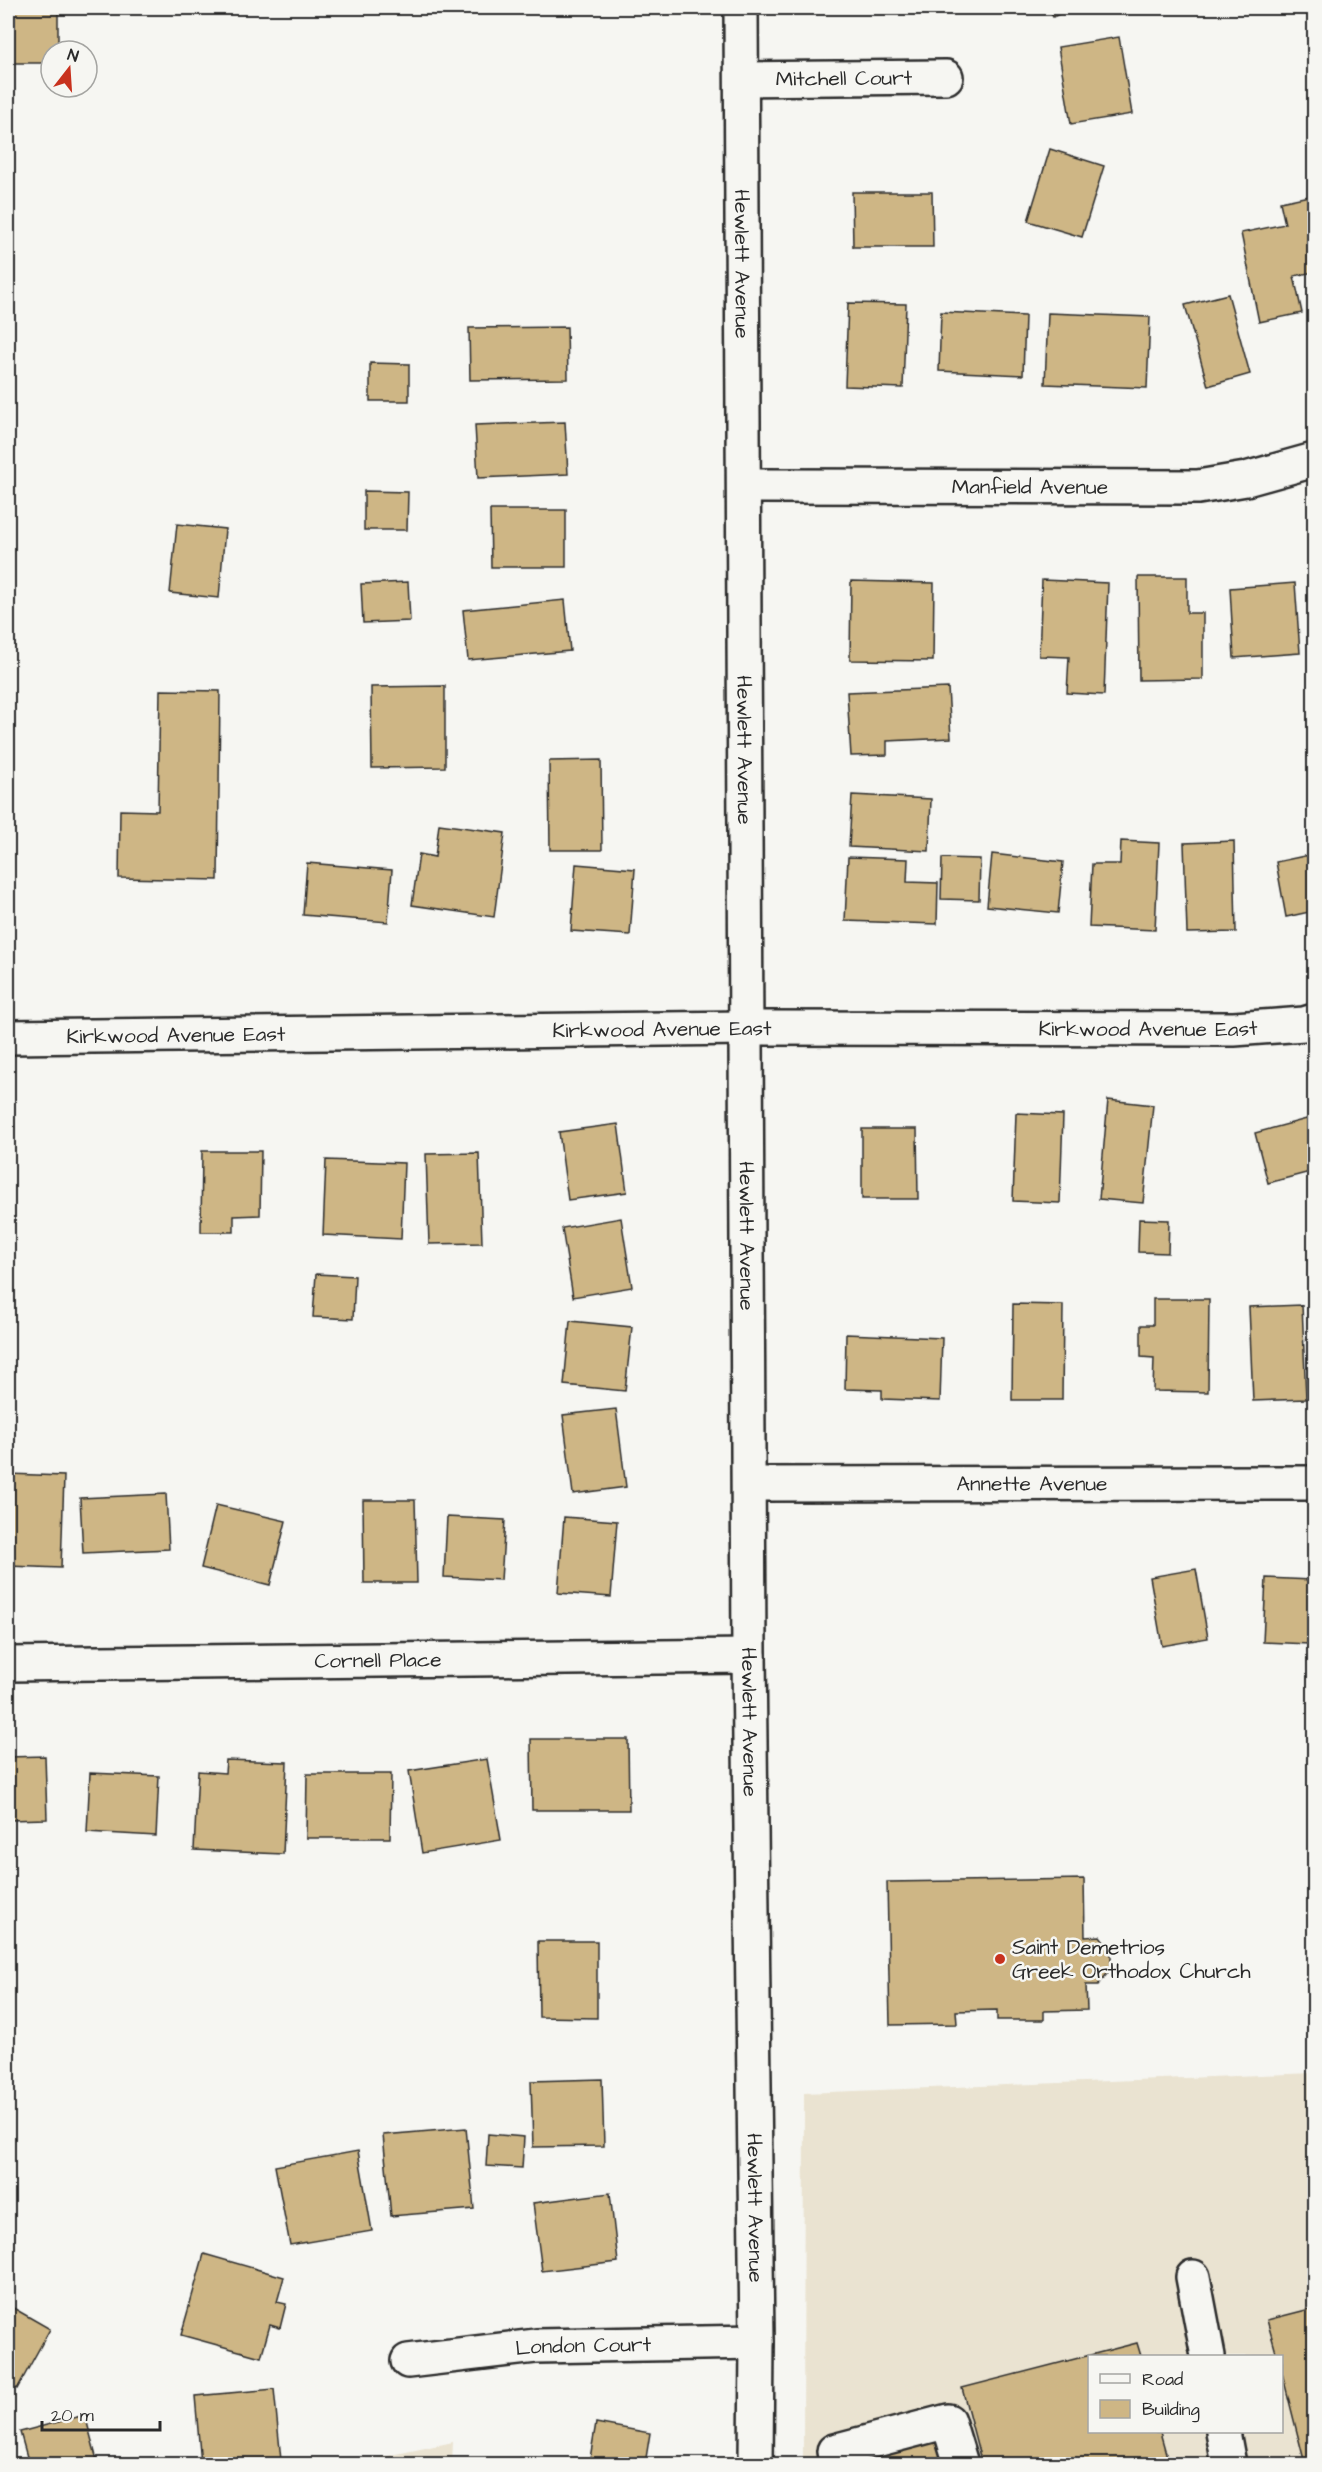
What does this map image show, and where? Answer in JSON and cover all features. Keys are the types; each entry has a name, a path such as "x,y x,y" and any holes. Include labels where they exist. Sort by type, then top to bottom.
{"street":[{"name":"Hewlett Avenue","path":"741,8 750,1484 749,1656 757,2342 756,2464"},
{"name":"Mitchell Court","path":"742,79 946,77"},
{"name":"Manfield Avenue","path":"744,486 1198,487 1246,479 1314,460"},
{"name":"Kirkwood Avenue East","path":"8,1037 746,1028 1234,1029 1304,1024 1314,1021"},
{"name":"Annette Avenue","path":"750,1484 1314,1483"},
{"name":"Cornell Place","path":"8,1664 749,1656"},
{"path":"1193,2277 1209,2355"},
{"name":"London Court","path":"408,2361 536,2346 757,2342"},
{"path":"834,2460 948,2421 961,2464"},
{"path":"1223,2433 1229,2464"}],"shaded area":[{"path":"1314,2073 1314,2464 803,2464 804,2093"},
{"path":"453,2442 452,2464 350,2464"}],"building":[{"path":"8,8 58,8 58,39 39,39 39,63 10,63 10,19 8,19"},
{"path":"1048,8 1071,8 1053,17"},
{"path":"1119,37 1132,114 1071,124 1058,47"},
{"path":"1050,149 1104,166 1082,237 1028,221"},
{"path":"852,192 932,192 933,247 853,247"},
{"path":"1314,195 1314,272 1294,276 1302,313 1259,322 1241,233 1285,224 1280,202"},
{"path":"1228,294 1250,374 1208,386 1185,305"},
{"path":"848,303 906,304 903,388 845,386"},
{"path":"941,312 1025,316 1023,375 939,371"},
{"path":"1048,313 1150,317 1147,388 1045,384"},
{"path":"567,327 568,379 470,380 469,328"},
{"path":"370,363 409,364 409,401 370,401"},
{"path":"565,422 568,474 478,478 475,425"},
{"path":"364,491 408,492 407,530 364,530"},
{"path":"490,510 566,510 566,567 491,567"},
{"path":"177,524 225,529 219,598 170,593"},
{"path":"1138,577 1187,577 1187,613 1203,613 1203,679 1139,680"},
{"path":"1042,580 1108,583 1104,695 1067,693 1069,657 1039,656"},
{"path":"851,581 934,583 933,661 850,660"},
{"path":"408,582 410,621 363,623 361,584"},
{"path":"1295,583 1300,653 1234,658 1230,588"},
{"path":"565,600 570,651 468,660 463,610"},
{"path":"445,686 445,767 372,768 371,687"},
{"path":"948,688 951,738 887,741 887,755 851,756 847,692"},
{"path":"160,690 220,691 218,880 119,878 120,810 158,811"},
{"path":"601,760 602,850 550,850 549,761"},
{"path":"852,795 931,799 929,851 849,847"},
{"path":"439,824 505,833 494,917 412,905 419,854 435,857"},
{"path":"1121,841 1159,843 1155,930 1089,927 1092,864 1120,864"},
{"path":"1234,841 1236,932 1187,933 1184,843"},
{"path":"992,854 1063,862 1058,913 987,906"},
{"path":"1314,854 1314,911 1286,917 1276,862"},
{"path":"848,857 908,859 907,882 938,883 937,924 845,921"},
{"path":"942,858 980,859 979,900 941,899"},
{"path":"307,863 392,870 388,922 303,915"},
{"path":"576,864 635,869 630,935 571,931"},
{"path":"1108,1100 1153,1105 1143,1203 1099,1199"},
{"path":"1016,1113 1063,1115 1060,1203 1013,1201"},
{"path":"1314,1117 1314,1171 1268,1183 1255,1133"},
{"path":"618,1124 627,1192 568,1200 559,1132"},
{"path":"862,1129 917,1129 918,1199 862,1199"},
{"path":"202,1151 261,1151 260,1215 234,1216 234,1232 201,1232"},
{"path":"479,1153 482,1243 429,1244 426,1154"},
{"path":"326,1160 404,1163 401,1239 323,1235"},
{"path":"621,1218 632,1287 573,1297 562,1228"},
{"path":"1139,1219 1169,1220 1168,1253 1138,1252"},
{"path":"316,1274 355,1276 353,1319 313,1317"},
{"path":"1153,1299 1209,1299 1208,1392 1153,1391 1154,1358 1141,1357 1141,1325 1153,1325"},
{"path":"1013,1304 1063,1305 1062,1400 1012,1400"},
{"path":"1302,1305 1306,1399 1253,1401 1249,1307"},
{"path":"570,1321 632,1327 625,1391 564,1385"},
{"path":"846,1334 942,1338 940,1401 882,1399 882,1390 845,1389"},
{"path":"616,1409 626,1487 573,1494 563,1415"},
{"path":"8,1474 64,1476 61,1568 8,1566"},
{"path":"166,1494 169,1549 83,1553 80,1498"},
{"path":"363,1500 415,1500 417,1583 364,1583"},
{"path":"216,1505 286,1521 270,1585 201,1568"},
{"path":"447,1517 505,1520 501,1580 444,1577"},
{"path":"564,1517 617,1521 611,1597 558,1593"},
{"path":"1196,1569 1208,1638 1162,1646 1150,1577"},
{"path":"1266,1578 1312,1580 1309,1644 1263,1642"},
{"path":"531,1739 628,1739 629,1810 532,1810"},
{"path":"45,1756 47,1819 8,1820 8,1757"},
{"path":"487,1759 501,1840 422,1853 409,1771"},
{"path":"226,1760 287,1762 283,1854 194,1850 198,1771 225,1773"},
{"path":"90,1773 159,1776 156,1836 87,1832"},
{"path":"307,1774 391,1774 390,1838 306,1838"},
{"name":"Saint Demetrios Greek Orthodox Church","path":"1084,1879 1085,1937 1100,1936 1111,1950 1111,1969 1098,1985 1086,1985 1087,2010 1044,2011 1044,2020 997,2020 997,2010 956,2011 957,2024 890,2025 887,1882"},
{"path":"538,1941 597,1941 597,2018 539,2017"},
{"path":"602,2079 604,2146 533,2147 531,2081"},
{"path":"466,2128 474,2209 391,2216 383,2135"},
{"path":"488,2134 524,2137 522,2168 486,2166"},
{"path":"358,2151 372,2231 290,2245 275,2166"},
{"path":"610,2193 618,2262 542,2271 533,2203"},
{"path":"204,2254 284,2277 277,2302 286,2304 280,2328 270,2325 261,2357 181,2335"},
{"path":"8,2305 50,2329 17,2389 8,2384"},
{"path":"1314,2308 1314,2464 1305,2464 1283,2377 1283,2355 1277,2355 1267,2320"},
{"path":"1137,2343 1141,2355 1090,2355"},
{"path":"1088,2356 1088,2433 1160,2433 1169,2464 982,2464 962,2388"},
{"path":"274,2389 281,2460 238,2464 201,2464 195,2396"},
{"path":"85,2415 98,2464 29,2464 20,2432"},
{"path":"596,2423 650,2433 645,2464 589,2464"},
{"path":"937,2442 943,2464 846,2464"},
{"path":"474,2461 526,2464 474,2464"}],"place":[{"name":"Saint Demetrios Greek Orthodox Church","path":"1000,1959"}]}
